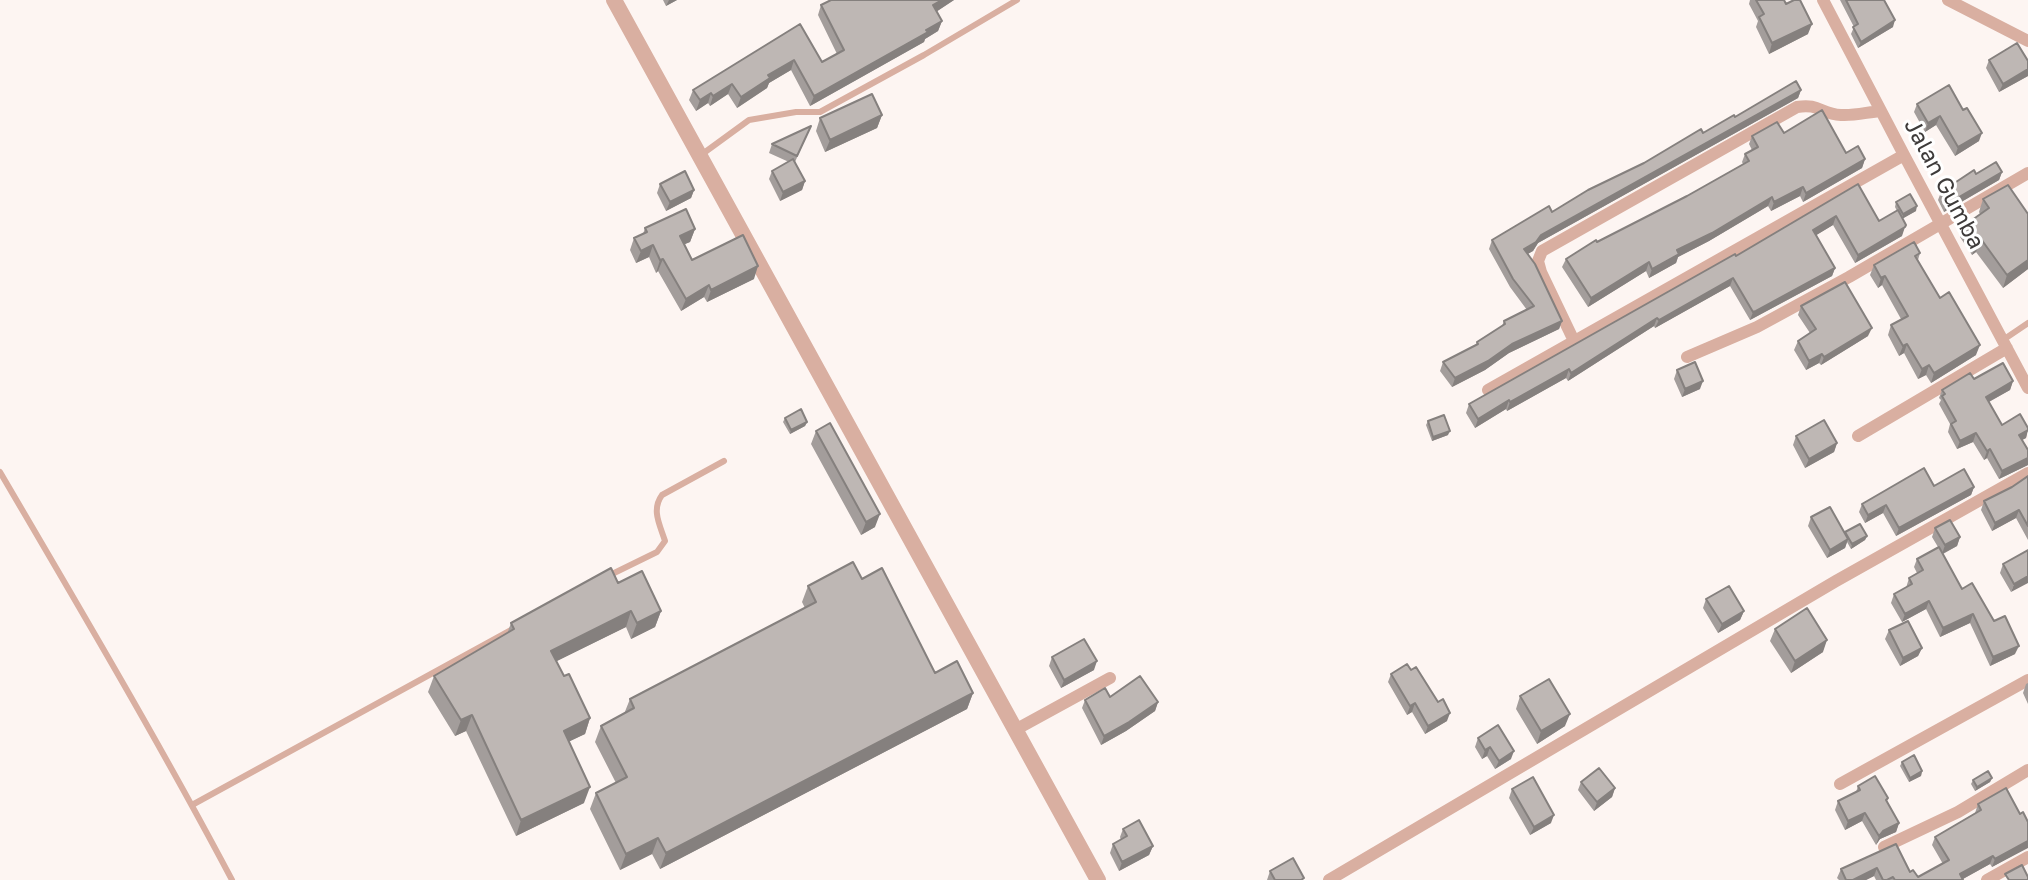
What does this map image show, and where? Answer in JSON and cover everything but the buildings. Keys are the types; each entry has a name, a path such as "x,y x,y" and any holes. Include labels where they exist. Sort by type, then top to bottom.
{"street":[{"path":"614,0 1098,880"},
{"name":"Jalan Gumba","path":"1823,0 2028,388"},
{"path":"1948,0 2028,41"},
{"path":"1574,341 1541,272 1538,261 1542,251 1797,107 1811,104 1829,113 1843,116 1881,111"},
{"path":"1488,390 1903,155"},
{"path":"1687,357 1757,327 2028,173"},
{"path":"1858,436 2005,344"},
{"path":"1329,880 1836,581 2028,472"},
{"path":"1015,730 1110,678"},
{"path":"1840,784 2028,680"},
{"path":"1884,846 1958,811 2028,770"},
{"path":"1987,880 2028,857"}],"lane":[{"path":"700,156 748,120 796,112 820,113 1017,0"},
{"path":"2005,344 2028,323"},
{"path":"605,577 662,547 665,541 655,509 662,495 724,461"},
{"path":"0,472 107,654 232,880"},
{"path":"192,804 521,624"}]}
